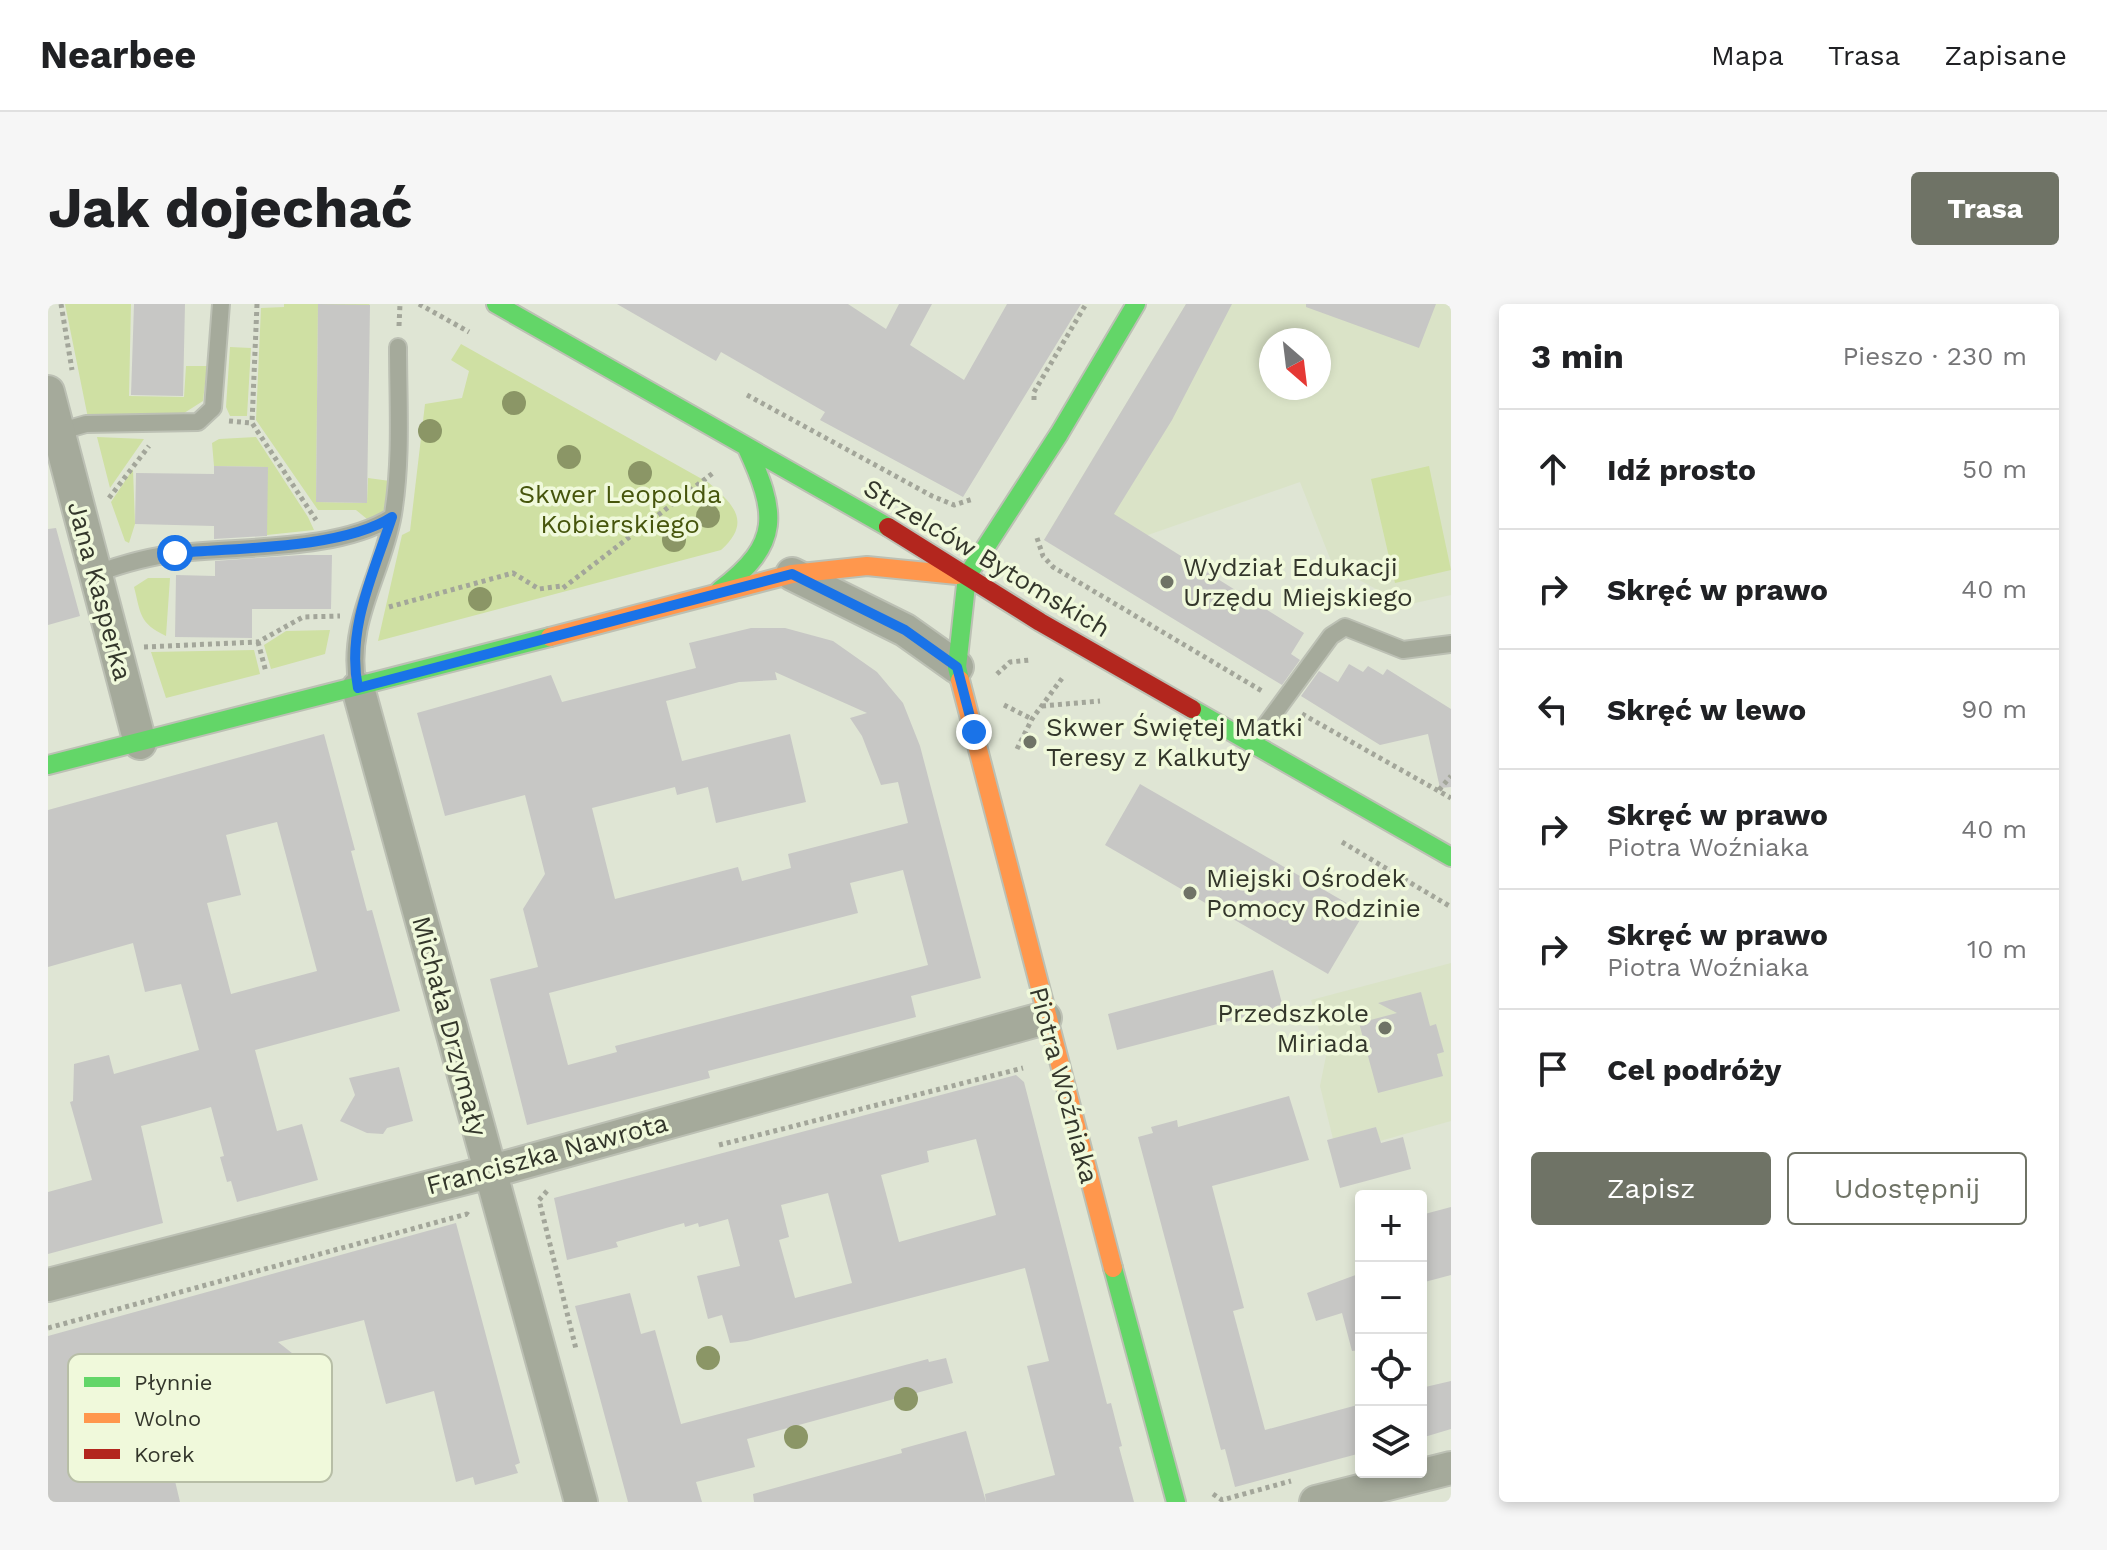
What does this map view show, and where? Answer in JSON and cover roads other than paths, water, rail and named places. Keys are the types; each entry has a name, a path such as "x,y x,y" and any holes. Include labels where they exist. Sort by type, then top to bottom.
{"street":[{"name":"Strzelców Bytomskich","path":"496,304 746,446 1073,641 1254,741 1451,857"},
{"path":"48,765 358,688 792,574 867,566 967,576 1091,383 1136,304"},
{"name":"Jana Kasperka","path":"48,392 140,743"},
{"path":"718,591 750,569 767,541 771,514 769,504 764,482 746,446"},
{"path":"792,574 905,630 957,667"},
{"name":"Piotra Woźniaka","path":"967,576 957,667 1045,1018 1176,1502"},
{"name":"Michała Drzymały","path":"358,688 581,1502"},
{"name":"Franciszka Nawrota","path":"48,1285 489,1172 1045,1018"},
{"path":"1311,1490 1451,1468"}],"lane":[{"path":"58,432 86,424 198,422 213,408 221,304"},
{"path":"358,688 354,657 356,630 392,517 399,465 398,347"},
{"path":"95,574 175,553 322,540 376,528 392,517"},
{"path":"1254,741 1331,636 1345,627 1403,650 1451,644"}],"place":[{"name":"Wydział Edukacji Urzędu Miejskiego","path":"1167,582"},
{"name":"Skwer Świętej Matki Teresy z Kalkuty","path":"1030,742"},
{"name":"Miejski Ośrodek Pomocy Rodzinie","path":"1190,893"},
{"name":"Przedszkole Miriada","path":"1385,1028"}],"park label":[{"name":"Skwer Leopolda Kobierskiego","path":"620,509"}]}
